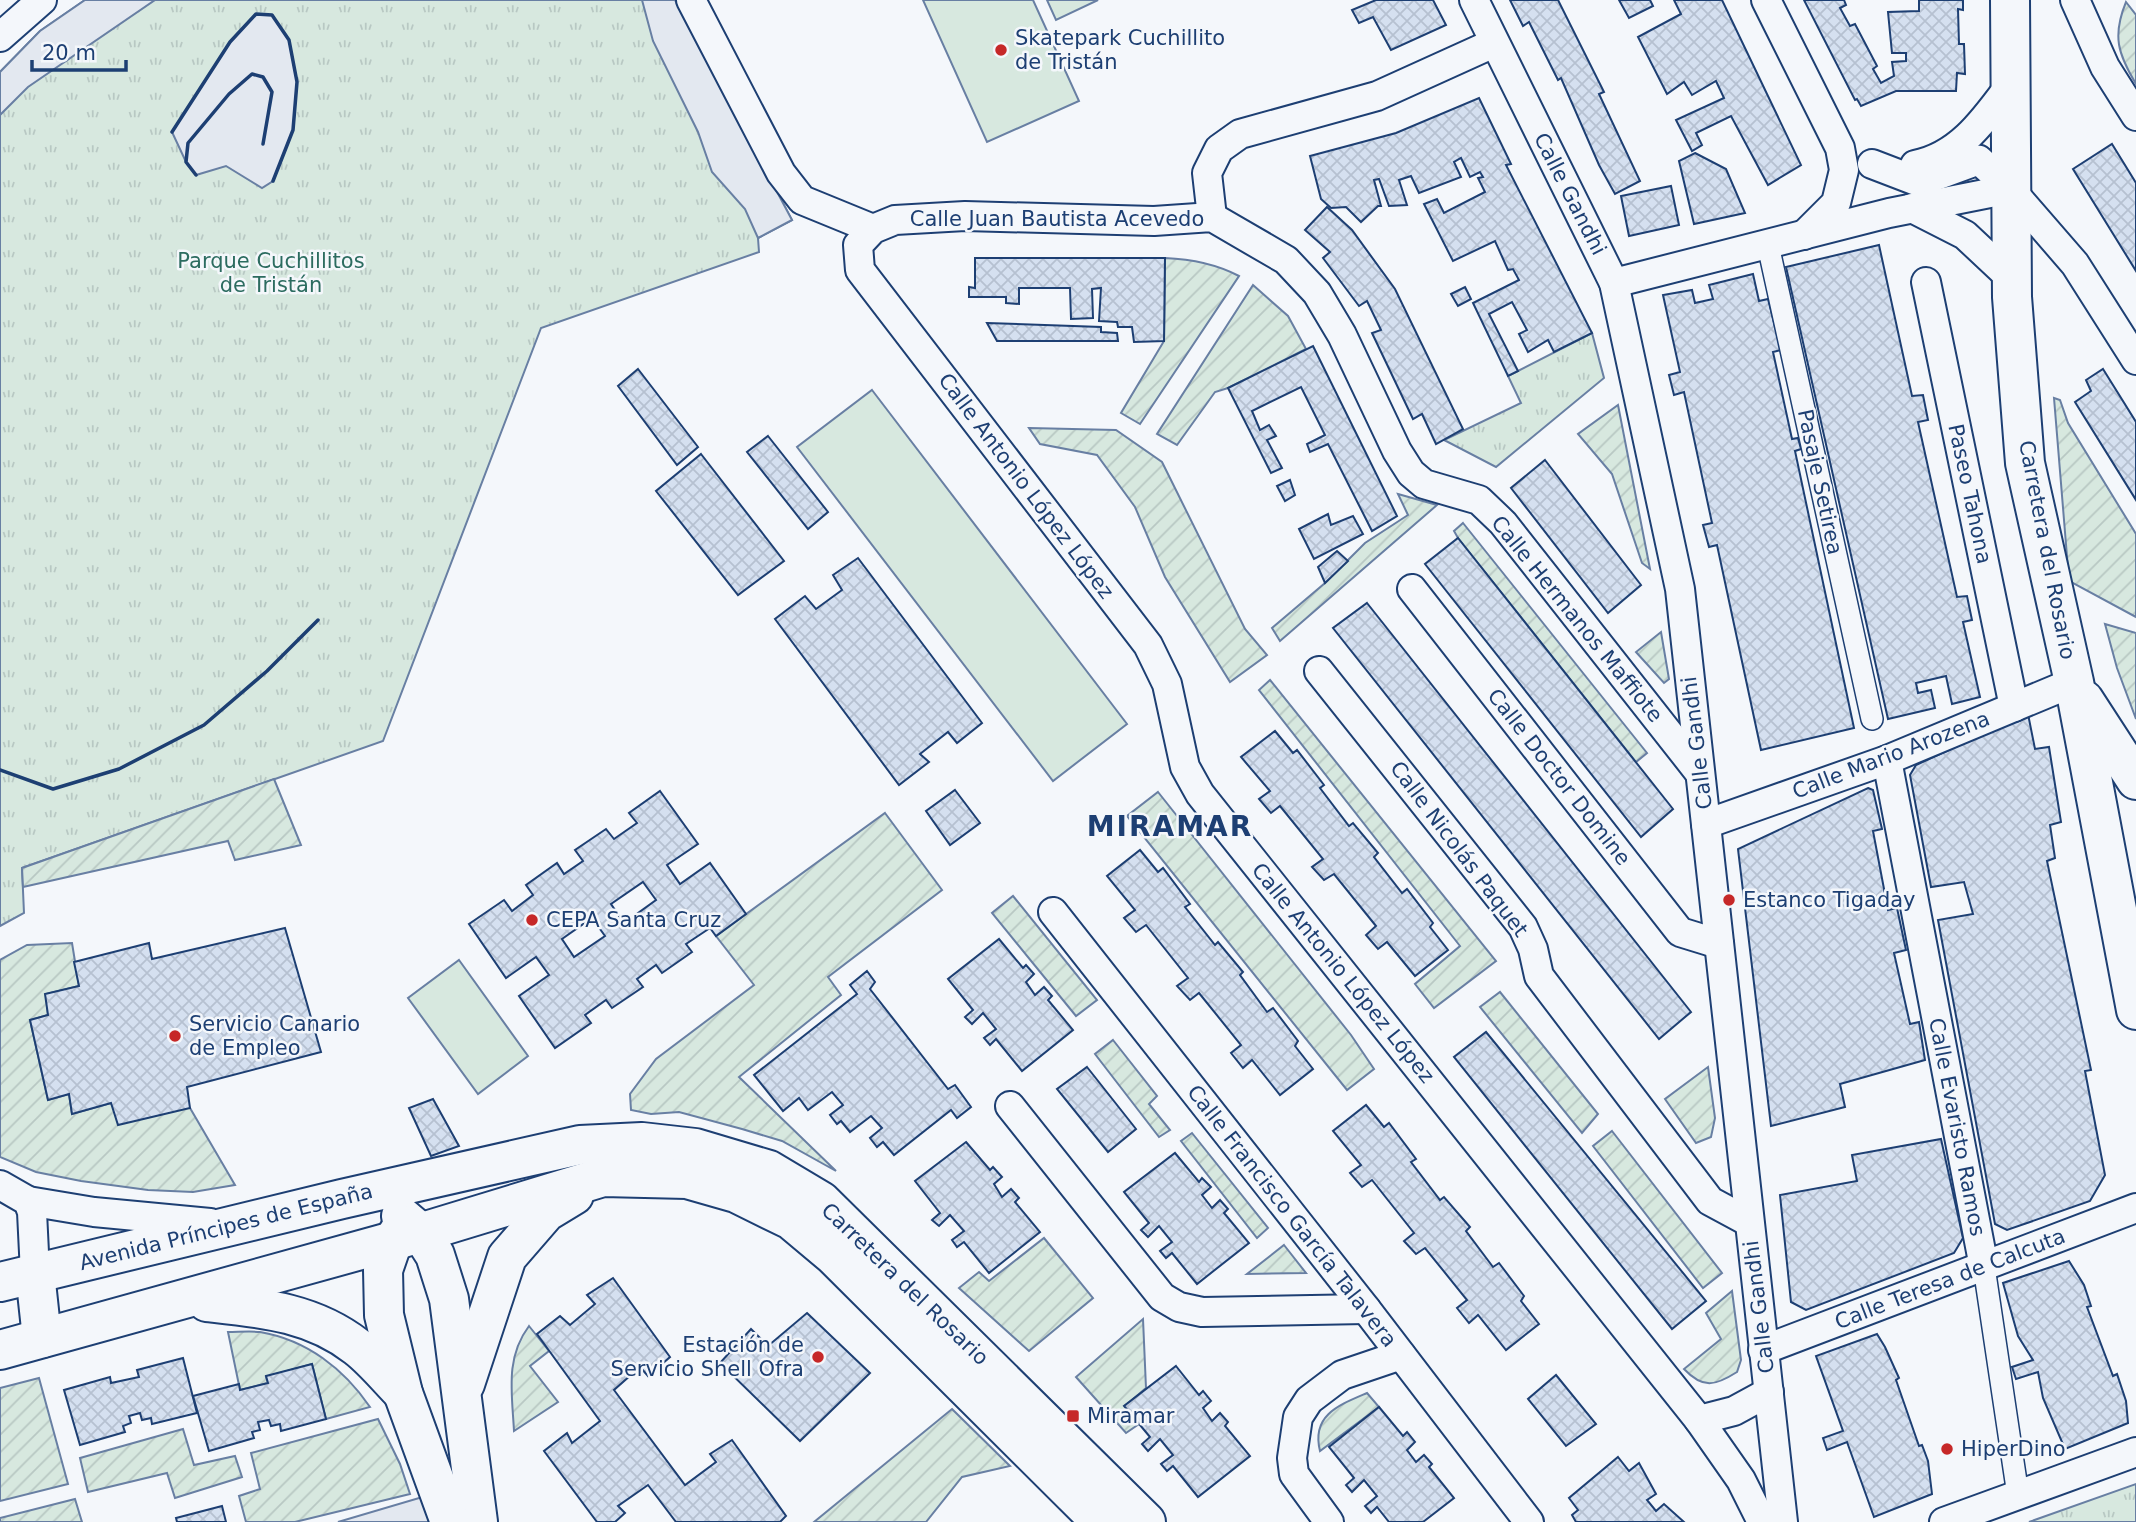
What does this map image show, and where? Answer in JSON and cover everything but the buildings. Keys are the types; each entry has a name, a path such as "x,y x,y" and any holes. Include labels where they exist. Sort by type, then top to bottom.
{"main road":[{"name":"Carretera del Rosario","path":"2010,0 2012,279 2025,463 2074,682 2136,1010"},
{"path":"2074,682 2136,780"},
{"name":"Carretera del Rosario","path":"453,1173 580,1145 642,1142 695,1148 769,1170 821,1200 1146,1522"},
{"path":"450,1522 404,1393 384,1315 383,1270 407,1231 453,1173"},
{"name":"Avenida Príncipes de España","path":"18,1278 453,1173"},
{"name":"Carretera del Rosario","path":"407,1231 603,1177 687,1180 736,1193 792,1220 834,1256 1101,1522"},
{"path":"462,1393 507,1257 545,1212 603,1177"},
{"path":"342,1199 387,1208 407,1231 435,1255 449,1299 478,1522"},
{"path":"0,1350 184,1300 407,1231"},
{"path":"18,1278 42,1338"},
{"path":"184,1300 265,1308 315,1321 357,1347 404,1393"}],"street":[{"path":"0,37 42,0"},
{"path":"691,0 781,173 802,200 873,229"},
{"name":"Calle Gandhi","path":"1474,0 1614,283 1680,589 1783,1522"},
{"path":"1766,0 1840,148 1844,170 1836,203 1803,235"},
{"path":"2078,2 2105,67 2136,117"},
{"path":"1212,218 1207,173 1219,149 1240,134 1377,96 1494,43"},
{"path":"1872,164 1902,168 1933,162 1976,131 2011,84"},
{"path":"1840,148 1919,183 1979,160 2010,190 2076,264 2136,360"},
{"path":"1614,283 1912,208 2010,190"},
{"path":"1912,208 1965,235 2012,279"},
{"name":"Calle Juan Bautista Acevedo","path":"873,229 895,220 965,216 1154,220 1212,218 1286,260 1317,293 1342,335 1397,451 1411,473 1424,484 1479,500"},
{"name":"Calle Antonio López López","path":"873,229 858,246 860,270 1147,645 1167,684 1185,767 1200,794 1699,1420 1741,1480 1762,1522"},
{"name":"Pasaje Setirea","path":"1768,245 1872,719"},
{"name":"Paseo Tahona","path":"1926,282 2014,707"},
{"name":"Calle Hermanos Maffiote","path":"1479,500 1503,523 1699,772"},
{"name":"Calle Doctor Domine","path":"1412,589 1680,932 1719,944"},
{"name":"Calle Nicolás Paquet","path":"1319,671 1523,927 1533,949 1539,976 1710,1201 1749,1222"},
{"name":"Calle Mario Arozena","path":"1706,824 1887,760 2074,682"},
{"name":"Calle Evaristo Ramos","path":"1887,760 1984,1267 2018,1495"},
{"name":"Calle Francisco García Talavera","path":"1053,912 1366,1309 1529,1522"},
{"path":"1010,1106 1162,1297 1180,1307 1202,1312 1366,1309"},
{"path":"0,1185 28,1201 94,1212 230,1225"},
{"path":"18,1278 32,1212 28,1201"},
{"name":"Calle Teresa de Calcuta","path":"1763,1350 2136,1208"},
{"path":"1329,1522 1294,1474 1292,1458 1298,1417 1309,1400 1342,1376 1401,1355"},
{"path":"1699,1420 1734,1411 1769,1392"},
{"path":"1944,1522 2136,1452"},
{"path":"1741,1480 1777,1470"}],"green space":[{"name":"Parque Cuchillitos de Tristán","path":"85,0 675,0 792,220 758,238 759,252 541,328 383,741 22,868 24,913 0,926 0,72 40,31"},
{"name":"Skatepark Cuchillito de Tristán","path":"923,0 1033,0 1079,101 987,142"},
{"path":"1047,0 1098,0 1056,20"},
{"path":"2126,2 2136,15 2136,84 2119,44 2119,25"},
{"path":"1165,258 1203,263 1239,276 1140,424 1121,413 1164,341"},
{"path":"1253,285 1288,316 1306,349 1215,392 1177,445 1157,434"},
{"path":"1592,333 1604,378 1496,467 1444,440 1521,403 1508,376"},
{"path":"872,390 1127,724 1053,781 797,447"},
{"path":"2054,398 2060,400 2068,423 2136,534 2136,617 2069,581"},
{"path":"1618,405 1650,569 1642,563 1612,474 1578,434"},
{"path":"1029,428 1116,430 1162,462 1245,629 1267,655 1230,682 1165,577 1135,507 1097,455 1040,444"},
{"path":"1398,494 1437,505 1280,641 1272,628 1325,583 1365,543 1408,515"},
{"path":"1463,523 1647,753 1636,762 1458,538 1454,531"},
{"path":"2105,624 2136,633 2136,719 2117,668"},
{"path":"1661,632 1669,679 1664,683 1636,652"},
{"path":"1270,680 1496,961 1434,1008 1415,984 1460,946 1259,690"},
{"path":"274,779 301,845 235,860 228,841 23,887 22,868"},
{"path":"1158,792 1351,1035 1374,1069 1347,1090 1127,816"},
{"path":"885,813 942,890 828,977 841,995 739,1077 836,1171 782,1141 742,1129 679,1112 651,1114 631,1110 630,1094 656,1059 754,985 716,936"},
{"path":"1013,896 1097,1000 1076,1016 992,913"},
{"path":"72,943 79,986 46,994 48,1015 30,1020 48,1100 69,1094 72,1114 111,1103 190,1108 235,1185 193,1192 148,1190 36,1172 0,1157 0,960 27,945"},
{"path":"459,960 528,1056 478,1094 408,998"},
{"path":"1500,992 1598,1114 1582,1133 1480,1007"},
{"path":"1113,1040 1157,1096 1149,1104 1170,1130 1159,1137 1095,1054"},
{"path":"1708,1067 1715,1118 1711,1137 1696,1143 1665,1099"},
{"path":"1612,1131 1722,1273 1703,1288 1593,1146"},
{"path":"1192,1133 1268,1228 1257,1238 1181,1141"},
{"path":"1044,1238 1093,1298 1029,1351 959,1288 979,1272 989,1281"},
{"path":"1284,1245 1306,1273 1247,1274"},
{"path":"1732,1291 1741,1360 1737,1372 1716,1382 1697,1380 1684,1369 1721,1339 1706,1313"},
{"path":"1143,1319 1146,1388 1125,1406 1139,1424 1126,1433 1076,1377"},
{"path":"529,1326 549,1351 530,1366 558,1402 514,1431 513,1363 521,1338"},
{"path":"228,1332 260,1332 309,1349 348,1380 370,1407 326,1419 312,1364 266,1377 268,1383 240,1390"},
{"path":"39,1378 68,1484 0,1501 0,1388"},
{"path":"1367,1393 1379,1407 1320,1451 1318,1439 1324,1420 1337,1407"},
{"path":"952,1409 1010,1466 962,1477 926,1522 814,1522"},
{"path":"378,1419 400,1464 410,1494 295,1522 246,1522 239,1496 260,1489 251,1453"},
{"path":"183,1429 194,1465 235,1456 242,1477 175,1498 167,1473 88,1492 80,1458"},
{"path":"2136,1484 2136,1522 2029,1522"},
{"path":"75,1499 82,1522 0,1522 0,1518"}],"shaded area":[{"path":"85,0 155,0 28,87 0,115 0,72 40,31"},
{"path":"642,0 675,0 792,220 758,238 745,209 712,172 698,132 653,41"},
{"path":"256,14 272,15 289,40 297,82 293,130 273,181 262,188 226,166 196,175 186,162 172,132 230,42"},
{"path":"436,1493 443,1522 338,1522"}],"wall":[{"path":"172,132 230,42 256,14 272,15 289,40 297,82 293,130 273,181"},
{"path":"196,175 186,162 188,143 229,94 252,74 263,77 272,92 263,144"},
{"path":"0,770 53,789 119,769 204,725 267,671 318,620"}],"place":[{"name":"Skatepark Cuchillito de Tristán","path":"1001,50"},
{"name":"Estanco Tigaday","path":"1729,900"},
{"name":"CEPA Santa Cruz","path":"532,920"},
{"name":"Servicio Canario de Empleo","path":"175,1036"},
{"name":"Estación de Servicio Shell Ofra","path":"818,1357"},
{"name":"Miramar","path":"1073,1416"},
{"name":"HiperDino","path":"1947,1449"}],"district":[{"name":"MIRAMAR","path":"1170,826"}]}
